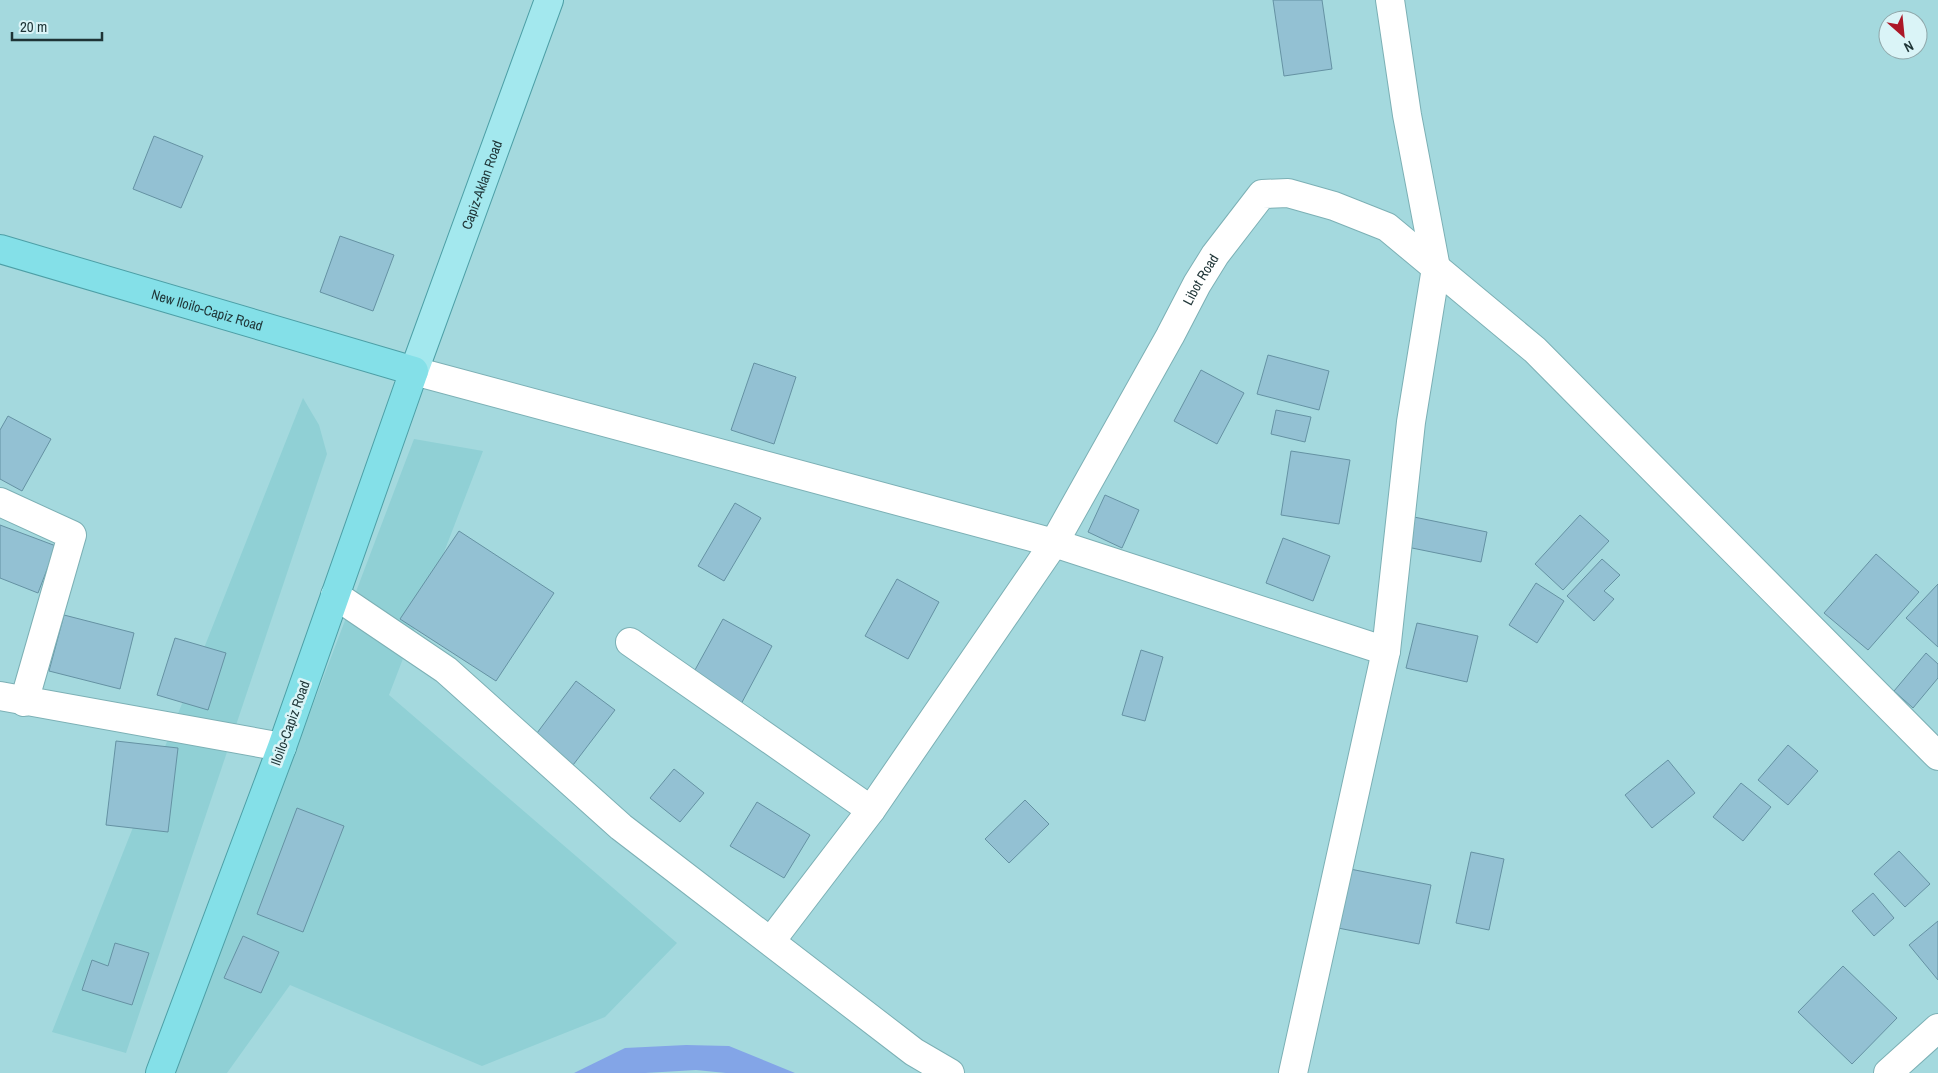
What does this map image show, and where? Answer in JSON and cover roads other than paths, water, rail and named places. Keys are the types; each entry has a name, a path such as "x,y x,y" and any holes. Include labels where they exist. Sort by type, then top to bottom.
{"highway":[{"name":"New Iloilo-Capiz Road","path":"0,249 414,372"},
{"name":"Iloilo-Capiz Road","path":"160,1073 282,747 414,372"}],"main road":[{"name":"Capiz-Aklan Road","path":"414,372 548,0"}],"street":[{"path":"1293,1073 1386,650 1411,422 1436,268 1407,114 1390,0"},
{"name":"Libot Road","path":"1054,543 1197,284 1215,256 1262,194 1288,193 1334,206 1387,226 1436,268"},
{"path":"1436,268 1534,350 1938,756"},
{"path":"414,372 1054,543 1386,650"},
{"path":"0,502 72,534 12,699 282,747"},
{"path":"771,942 871,810 1054,543"},
{"path":"335,595 446,670 621,827 914,1052 950,1073"},
{"path":"630,642 871,810"},
{"path":"1902,1069 1938,1028"}],"water":[{"path":"686,1045 729,1046 795,1073 726,1073 696,1070 645,1073 574,1073 625,1048"}]}
